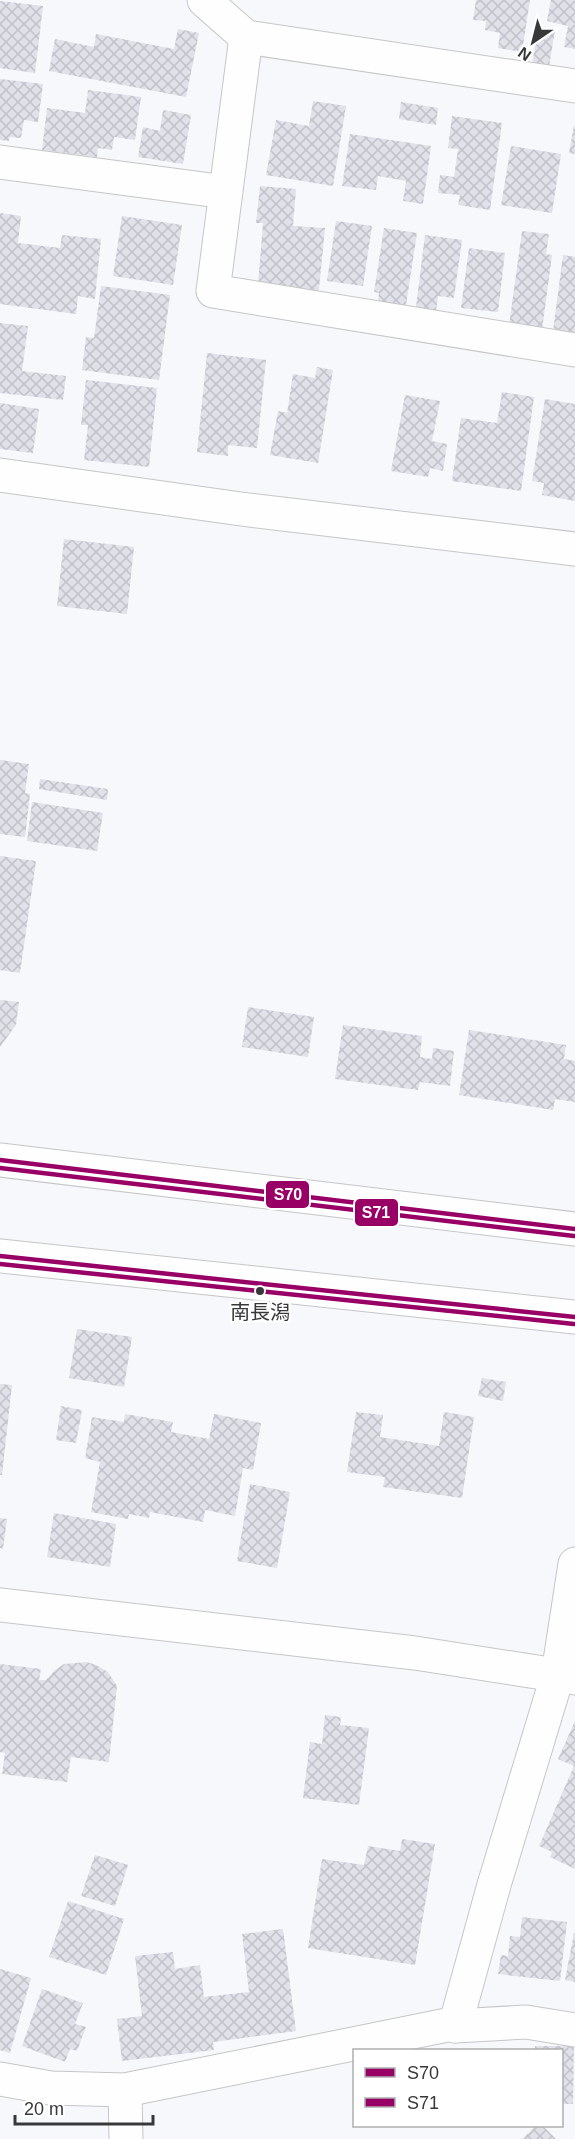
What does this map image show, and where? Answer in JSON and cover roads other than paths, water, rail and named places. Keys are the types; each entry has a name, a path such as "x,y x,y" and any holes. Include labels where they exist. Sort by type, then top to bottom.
{"street":[{"path":"204,0 246,37 575,86"},
{"path":"246,37 213,291 575,350"},
{"path":"0,162 226,192"},
{"path":"0,475 241,509 575,549"},
{"path":"0,1160 575,1228"},
{"path":"0,1256 575,1317"},
{"path":"455,2026 494,1885 566,1676 575,1564"},
{"path":"0,1605 415,1653 566,1676"},
{"path":"0,2079 51,2088 125,2090 452,2024 455,2026 526,2022 575,2030"},
{"path":"125,2090 126,2139"}],"place":[{"name":"南長潟","path":"260,1291"}]}
